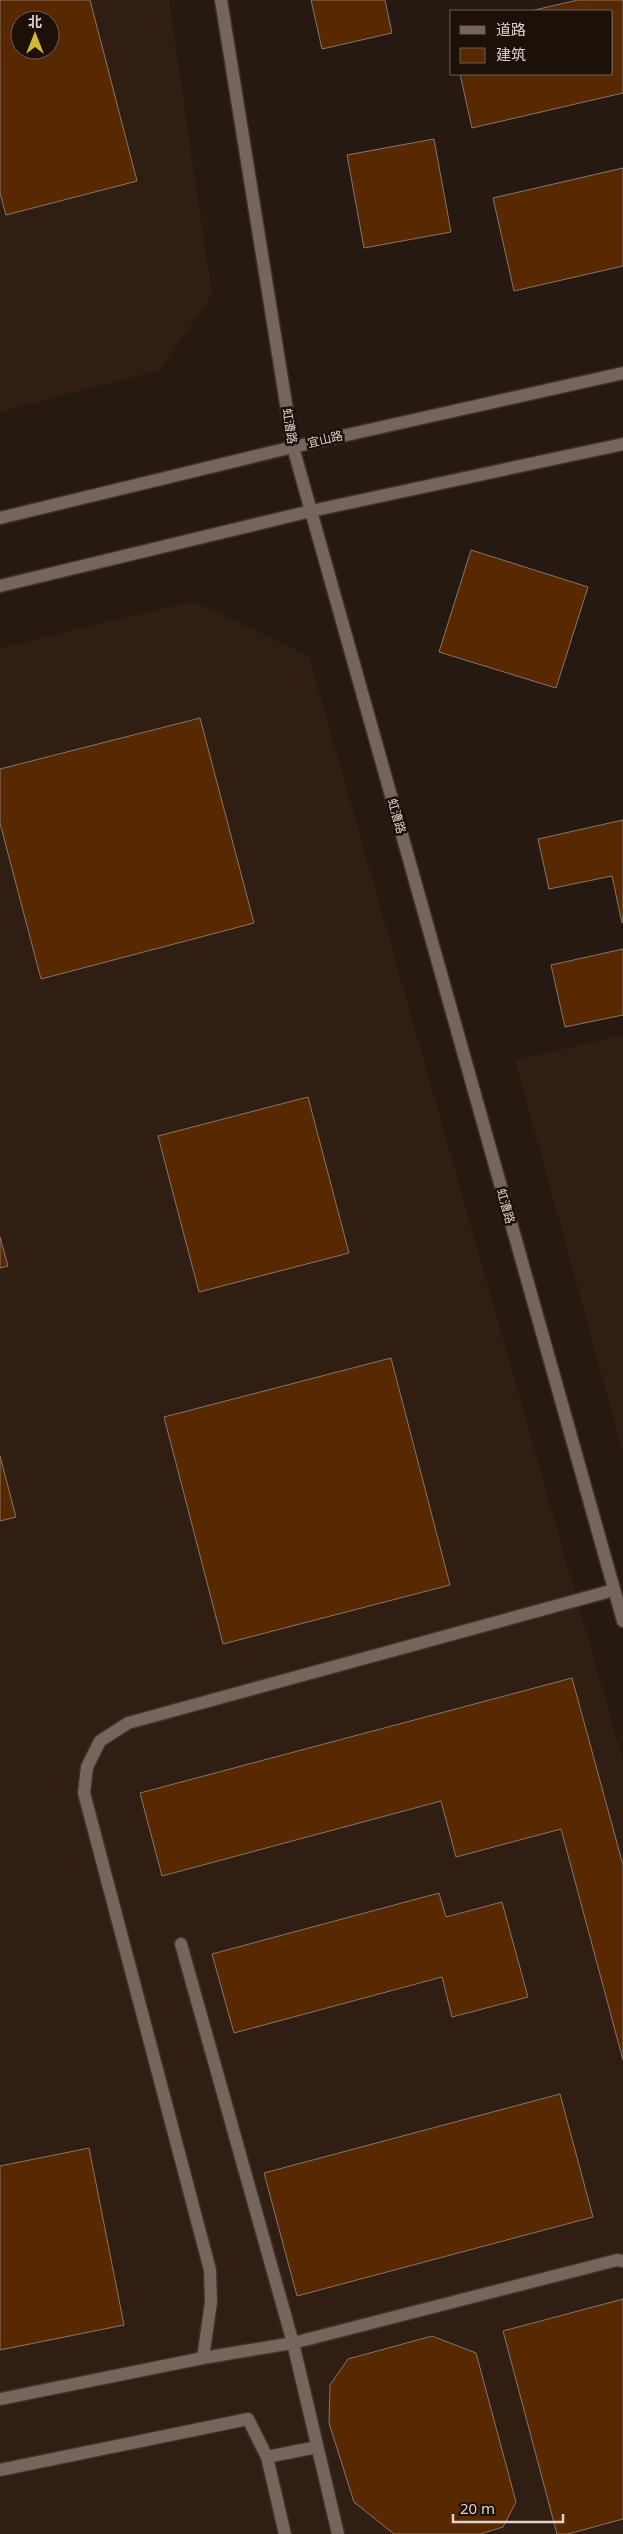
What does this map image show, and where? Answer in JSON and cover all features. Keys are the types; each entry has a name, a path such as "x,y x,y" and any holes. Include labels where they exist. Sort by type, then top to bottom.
{"main road":[{"name":"虹漕路","path":"221,0 293,447 623,1622"},
{"name":"宜山路","path":"0,518 293,447 623,373"},
{"path":"0,586 310,511 623,444"},
{"path":"203,2358 211,2302 210,2270 84,1793 87,1767 100,1740 128,1723 614,1590"},
{"path":"181,1944 293,2343 338,2534"},
{"path":"0,2399 203,2358 293,2343 617,2260 623,2261"},
{"path":"0,2470 248,2418 267,2458 285,2534"},
{"path":"267,2458 317,2446"}],"shaded area":[{"path":"0,0 169,0 212,295 160,370 0,412"},
{"path":"193,601 309,656 623,1761 623,2534 0,2534 0,648"},
{"path":"623,1035 623,1453 515,1060"}],"building":[{"path":"0,0 90,0 137,181 6,215 0,193"},
{"path":"311,0 385,0 392,33 322,49"},
{"path":"578,0 623,0 623,93 472,128 460,75 613,75 613,10 534,10"},
{"path":"434,139 451,232 364,248 347,155"},
{"path":"623,168 623,266 514,291 493,198"},
{"path":"471,550 588,587 556,688 439,652"},
{"path":"200,718 254,923 41,979 0,823 0,769"},
{"path":"623,820 622,923 612,876 549,889 538,839"},
{"path":"623,949 623,1015 565,1027 551,965"},
{"path":"308,1097 349,1253 199,1292 158,1136"},
{"path":"0,1237 8,1266 0,1268"},
{"path":"391,1358 450,1585 223,1644 164,1417"},
{"path":"0,1456 16,1517 0,1521"},
{"path":"572,1678 623,1865 623,2060 561,1829 456,1857 441,1801 162,1876 140,1793"},
{"path":"439,1893 446,1917 502,1902 528,1997 452,2017 442,1977 234,2033 212,1954"},
{"path":"560,2094 593,2217 297,2296 264,2173"},
{"path":"89,2148 124,2325 0,2350 0,2166"},
{"path":"623,2299 623,2519 568,2534 557,2534 503,2331"},
{"path":"432,2336 476,2353 516,2502 503,2527 480,2534 394,2534 354,2502 329,2423 330,2385 348,2359"}]}
